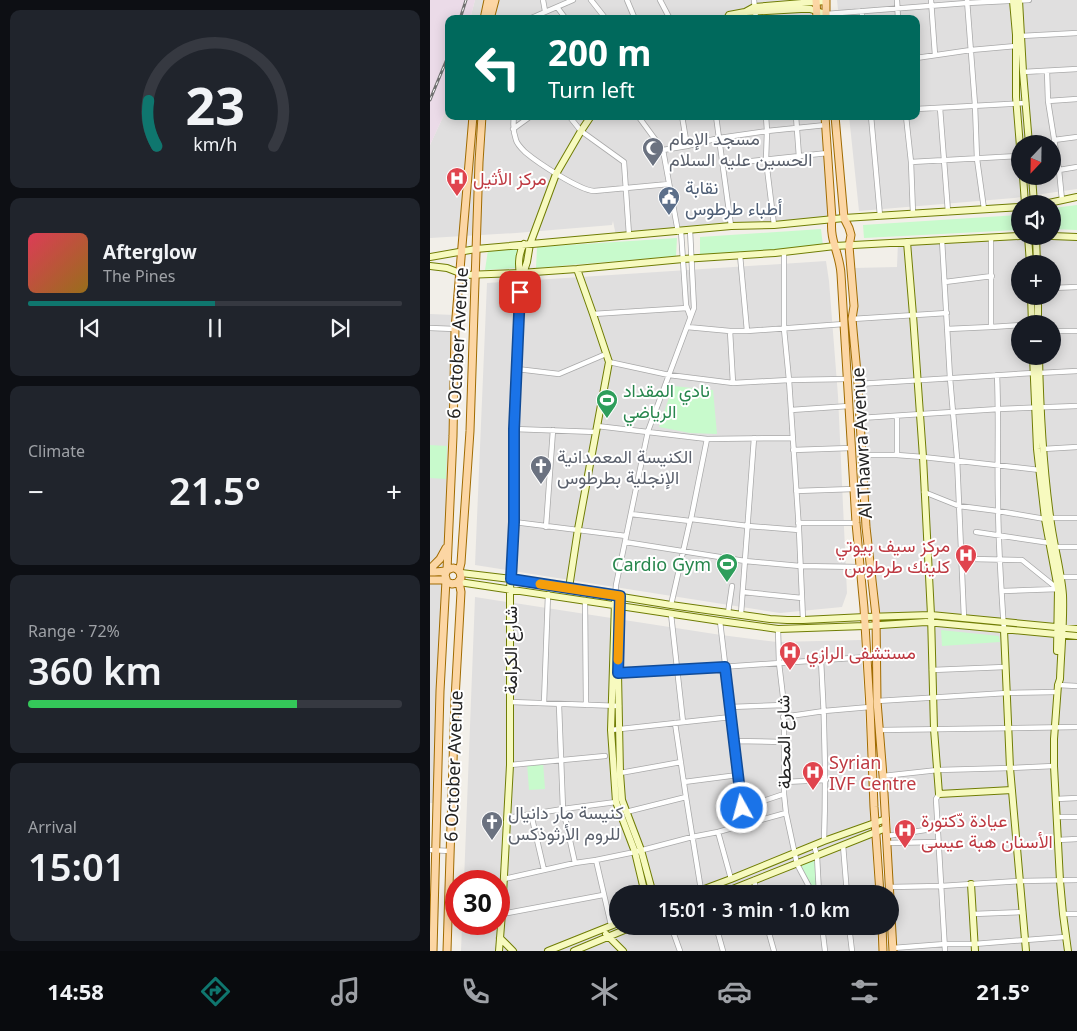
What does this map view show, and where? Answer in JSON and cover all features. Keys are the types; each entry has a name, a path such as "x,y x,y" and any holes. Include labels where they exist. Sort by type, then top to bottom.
{"main road":[{"path":"485,15 488,0"},
{"path":"491,15 495,0"},
{"path":"816,0 817,15"},
{"path":"826,0 826,15"},
{"name":"6 October Avenue","path":"447,570 453,436 455,330 473,120"},
{"name":"6 October Avenue","path":"460,572 470,431 482,120"},
{"name":"Al Thawra Avenue","path":"825,120 832,233 841,267 856,523 865,616 880,885"},
{"name":"Al Thawra Avenue","path":"835,120 844,218 848,224 851,238 849,246 854,306 852,319 858,384 866,527 876,616 877,701 890,885"},
{"path":"430,570 440,559 447,546"},
{"path":"430,570 453,568 460,572 461,578 459,582 452,584 446,580 430,580"},
{"path":"446,580 447,570"},
{"name":"6 October Avenue","path":"433,951 433,850 446,580"},
{"name":"6 October Avenue","path":"447,951 455,699 461,592 459,582"},
{"path":"882,935 883,951"},
{"name":"Al Thawra Avenue","path":"892,935 893,950"}],"street":[{"path":"543,0 545,11"},
{"path":"537,15 573,0"},
{"path":"592,0 603,15"},
{"path":"627,0 633,15"},
{"path":"660,0 668,15"},
{"path":"729,15 755,9 826,0"},
{"path":"897,0 898,15"},
{"path":"931,0 934,55"},
{"path":"838,15 862,11 967,2 1028,0"},
{"path":"1016,1 1021,36 1028,135"},
{"path":"1016,1 1016,103 1019,135"},
{"path":"967,2 977,159 984,209"},
{"path":"557,7 563,15"},
{"path":"755,9 801,9 817,15"},
{"path":"1021,36 1077,33"},
{"path":"920,57 1016,46"},
{"path":"1023,72 1077,69"},
{"path":"1047,71 1048,101 1053,135"},
{"path":"1048,101 1077,99"},
{"path":"920,109 1026,103"},
{"path":"940,108 948,212"},
{"path":"514,120 513,129 516,141 524,151 556,174 589,191 669,184"},
{"path":"513,129 525,120"},
{"path":"572,120 581,130 624,162 629,235"},
{"name":"شارع الكرامة","path":"504,870 510,765 510,589 514,522 514,429 520,254 527,244 556,174 581,130 589,120"},
{"path":"641,120 663,150 680,231 687,308 690,316"},
{"path":"683,120 687,146"},
{"path":"717,120 732,226"},
{"path":"766,120 766,160 774,225"},
{"path":"796,120 799,157"},
{"path":"871,120 880,216"},
{"path":"906,120 914,214"},
{"path":"663,150 719,138 826,125"},
{"path":"1061,139 1077,138"},
{"path":"723,164 828,154"},
{"path":"911,162 1011,157"},
{"path":"1061,170 1077,167"},
{"path":"1060,185 1062,200 1077,197"},
{"path":"430,257 476,249 732,226 774,225 844,218 1011,208"},
{"path":"650,885 622,800 616,706 618,596 616,586 648,431 694,305 690,230"},
{"path":"1061,236 1077,236"},
{"path":"430,266 447,268 465,274 520,273 692,258 740,256 835,246 1011,237"},
{"path":"991,238 991,327"},
{"path":"942,240 957,460 964,618"},
{"path":"907,242 923,456 931,615 934,729 939,794 936,798 945,951"},
{"path":"784,252 784,329 799,530 803,620"},
{"path":"740,256 747,331"},
{"path":"569,588 609,362 577,269"},
{"path":"945,282 992,276"},
{"path":"1061,288 1077,287"},
{"path":"593,314 687,308"},
{"path":"852,319 947,312"},
{"path":"687,328 747,331 844,324"},
{"path":"947,329 1011,326"},
{"path":"430,328 455,330"},
{"path":"730,331 733,383"},
{"path":"1061,331 1077,331"},
{"path":"517,369 559,374 606,354"},
{"path":"609,362 669,375 733,383 847,379"},
{"path":"1034,365 1040,470 1063,597 1056,679 1058,689"},
{"path":"1036,373 1037,365"},
{"path":"858,384 1077,371"},
{"path":"997,375 999,409 998,510 1010,768 1026,951"},
{"path":"790,410 849,406"},
{"path":"860,418 1077,406"},
{"path":"1037,407 1043,448 1048,518"},
{"path":"897,416 897,455"},
{"path":"514,429 648,431 707,439 792,438"},
{"path":"546,527 553,430"},
{"path":"741,614 754,438"},
{"path":"671,605 707,439"},
{"path":"1043,448 1077,447"},
{"path":"793,450 851,448"},
{"path":"862,455 923,456 1040,470"},
{"path":"796,491 854,489"},
{"path":"924,492 959,506 1048,518 1077,518"},
{"path":"631,514 799,530"},
{"path":"514,522 626,536"},
{"path":"798,523 856,523"},
{"path":"976,532 1053,545 1077,547"},
{"path":"625,542 745,561 800,566 860,567"},
{"path":"961,554 972,558 1022,560 1058,589"},
{"path":"460,572 770,619 803,620 865,616 931,615 964,618 1047,633 1077,629"},
{"path":"1058,577 1077,577"},
{"path":"1058,577 1060,679 1055,728 1054,766 1062,914 1068,951"},
{"path":"459,582 778,629 876,626 916,622 1003,626 1060,631 1077,636"},
{"path":"728,613 732,586"},
{"path":"1002,591 1058,589"},
{"path":"742,592 802,598"},
{"path":"544,704 548,594"},
{"path":"585,600 586,705"},
{"path":"617,605 618,673 616,706 611,730 616,802 638,851 644,885"},
{"path":"671,614 683,722"},
{"path":"720,621 744,824"},
{"name":"شارع المحطة","path":"778,629 779,662 784,705 784,794 786,814 797,864 808,885"},
{"path":"1047,633 1058,644"},
{"path":"618,673 867,657"},
{"path":"821,660 826,780 824,841"},
{"path":"932,670 1005,667"},
{"path":"877,701 1007,693 1077,686"},
{"path":"511,702 616,706"},
{"path":"558,705 563,809 575,863"},
{"path":"730,707 784,705"},
{"path":"783,717 870,707"},
{"path":"611,730 731,717"},
{"path":"675,723 700,885"},
{"path":"880,730 1077,727"},
{"path":"734,741 784,742"},
{"path":"510,765 604,756"},
{"path":"620,773 681,762"},
{"path":"883,776 938,770 1054,766"},
{"path":"684,782 738,775"},
{"path":"784,782 826,780"},
{"path":"939,794 1012,790"},
{"path":"742,808 784,794"},
{"path":"626,812 686,797"},
{"path":"1056,799 1077,798"},
{"path":"507,818 616,802"},
{"path":"531,814 544,870"},
{"path":"510,878 638,851 786,814"},
{"path":"1057,816 1077,817"},
{"path":"715,885 824,841 886,819"},
{"path":"742,885 886,828"},
{"path":"887,840 938,828"},
{"path":"718,832 731,879"},
{"path":"1058,840 1077,839"},
{"path":"887,840 938,842"},
{"path":"814,845 817,856 819,885"},
{"path":"843,846 846,885"},
{"path":"433,850 450,851"},
{"path":"596,860 603,895 609,911"},
{"path":"754,880 755,885"},
{"path":"899,887 1077,880"},
{"path":"971,884 974,948"},
{"path":"510,912 603,895"},
{"path":"973,914 1023,912"},
{"path":"1062,914 1077,914"},
{"path":"548,951 609,926"},
{"path":"601,930 622,951"},
{"name":"شارع الكرامة","path":"499,951 500,935"},
{"path":"574,951 613,935"},
{"path":"674,935 680,951"},
{"path":"719,935 724,951"},
{"path":"770,935 774,951"},
{"path":"823,935 825,951"},
{"path":"850,935 852,951"},
{"path":"893,950 945,944 974,948 1025,940 1065,937"},
{"path":"500,938 513,951"}],"shaded area":[{"path":"430,0 475,0 471,15 445,15 445,113 430,145"},
{"path":"475,0 806,0 812,15 471,15"},
{"path":"837,0 1077,0 1077,189 1035,195 1011,195 1011,198 859,211 849,120 920,120 920,15 839,15"},
{"path":"445,113 445,120 825,120 832,219 616,236 613,221 612,225 430,238 430,145"},
{"path":"1011,236 1011,245 1061,245 1061,236 1077,236 1077,951 895,951 894,935 899,935 899,885 890,885 891,825 880,730 876,616 858,384 853,268 897,267 898,242"},
{"path":"826,261 838,396 847,593 842,607 780,613 475,565 487,283"},
{"path":"430,314 454,315 446,566 433,803 430,803"},
{"path":"475,597 777,642 861,640 875,885 609,885 609,935 877,935 878,951 461,951 462,935 510,935 510,870 464,870"}],"green space":[{"path":"1077,205 1077,230 1061,229 1061,207"},
{"path":"1011,216 1011,230 864,238 863,225"},
{"path":"821,229 823,246 700,256 700,237"},
{"path":"677,238 676,256 536,268 537,247"},
{"path":"518,249 517,268 485,270 488,250"},
{"path":"673,386 713,390 717,434 690,433 659,427"},
{"path":"430,445 447,446 446,479 430,478"},
{"path":"941,630 999,636 1000,642 942,646"},
{"path":"543,762 545,789 529,790 527,763"},
{"path":"815,860 816,885 810,885 800,866"}],"railway":[{"path":"461,15 466,0"},
{"path":"430,100 445,64"}],"slow traffic":[{"path":"540,584 620,596 618,660"}],"place":[{"name":"مسجد الإمام الحسين عليه السلام","path":"653,167"},
{"name":"مركز الأثيل","path":"457,197"},
{"name":"نقابة أطباء طرطوس","path":"669,216"},
{"name":"نادي المقداد الرياضي","path":"607,419"},
{"name":"الكنيسة المعمدانية الإنجلية بطرطوس","path":"541,485"},
{"name":"مركز سيف بيوتي كلينك طرطوس","path":"966,574"},
{"name":"Cardio Gym","path":"727,583"},
{"name":"مستشفى الرازي","path":"790,671"},
{"name":"Syrian IVF Centre","path":"813,791"},
{"name":"كنيسة مار دانيال للروم الأرثوذكس","path":"492,841"},
{"name":"عيادة دّكتورة الأسنان هبة عيسى","path":"905,849"}],"route":[{"path":"520,292 514,429 514,522 511,579 620,596 618,673 725,667 742,808"}]}
